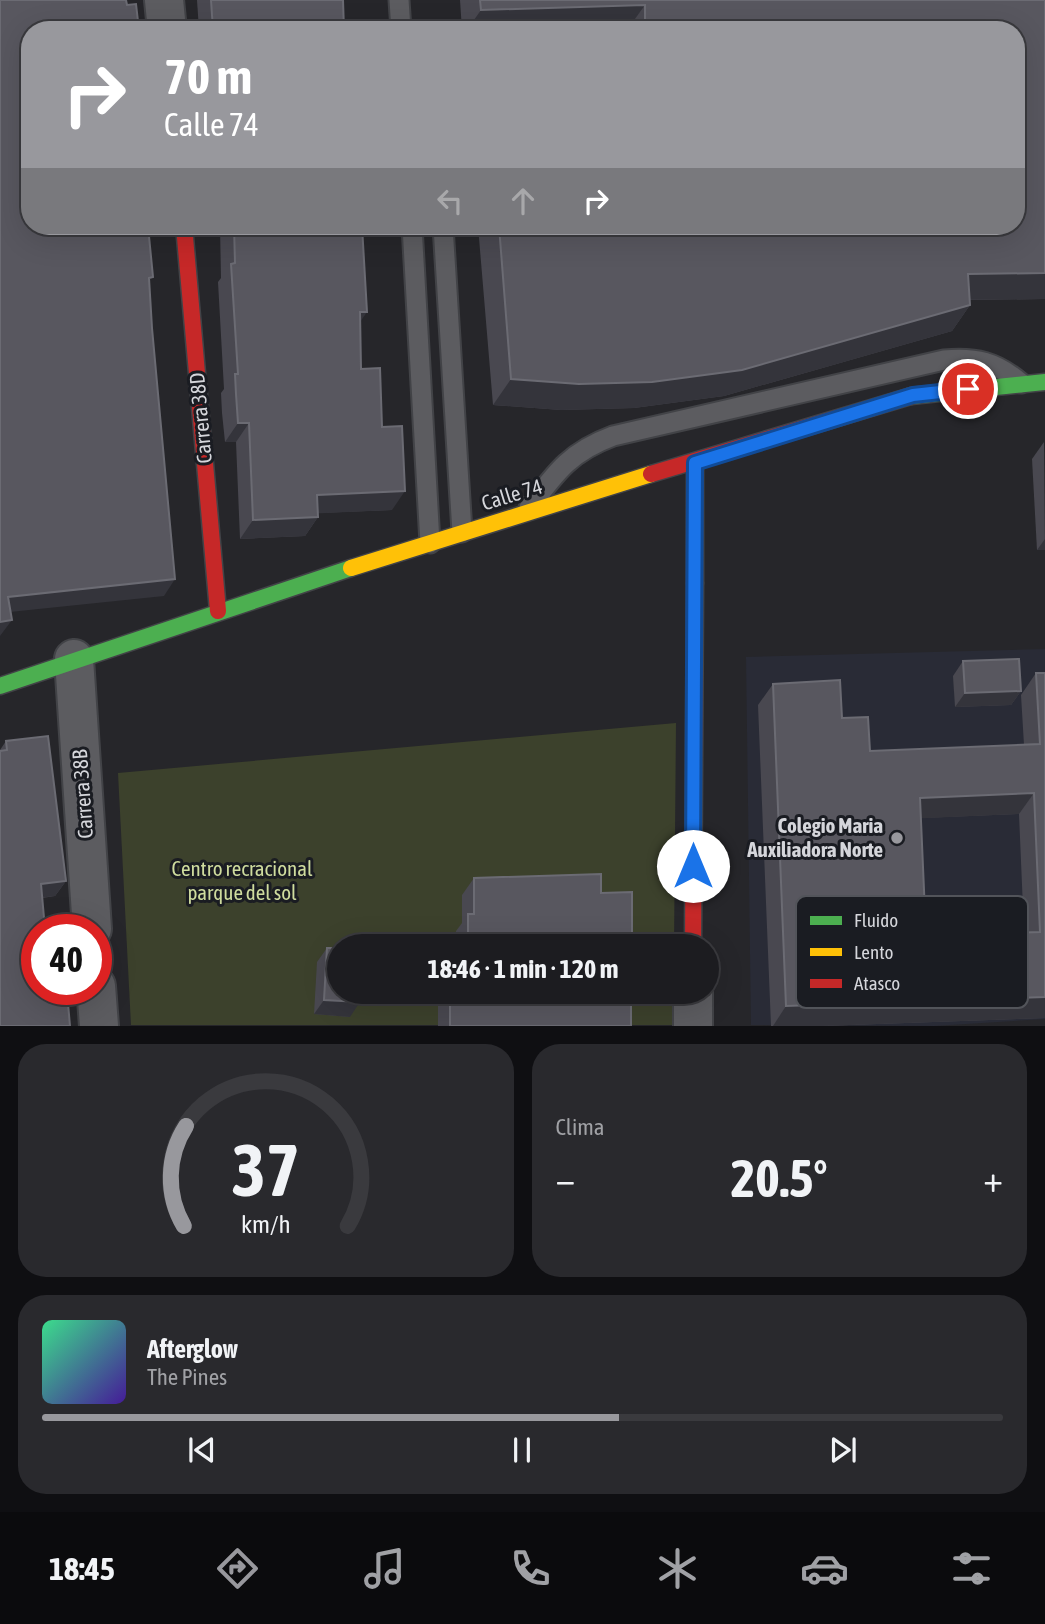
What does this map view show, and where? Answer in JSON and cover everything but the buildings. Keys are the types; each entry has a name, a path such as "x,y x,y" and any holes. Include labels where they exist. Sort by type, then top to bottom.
{"street":[{"path":"164,0 166,21"},
{"name":"Carrera 38D","path":"185,235 218,611"},
{"name":"Calle 74","path":"0,687 74,659 462,532 913,395 1045,382"},
{"path":"693,934 695,463"},
{"name":"Carrera 38B","path":"74,659 91,914"},
{"path":"693,1004 693,1026"},
{"path":"97,1005 99,1026"}],"lane":[{"path":"399,0 400,21"},
{"path":"413,235 430,543"},
{"path":"444,235 462,532"},
{"path":"527,512 570,458 587,446 613,436 944,360 969,357 988,361 1022,384"}],"shaded area":[{"name":"Colegio Maria Auxiliadora Norte","path":"1045,649 1045,1019 934,1026 751,1025 746,657"}],"green space":[{"name":"Centro recracional parque del sol","path":"676,723 674,934 327,934 327,1004 674,1004 673,1025 131,1025 118,773"}],"traffic: fast":[{"path":"911,396 1045,382"},
{"path":"0,686 351,568"}],"traffic: slow":[{"path":"695,463 695,583"},
{"path":"351,568 651,474"}],"traffic: jam":[{"path":"185,235 218,611"},
{"path":"651,474 911,396"},
{"path":"693,934 695,583"}],"place":[{"name":"Colegio Maria Auxiliadora Norte","path":"897,838"}],"route":[{"path":"693,866 695,463 913,395 968,389"}]}
